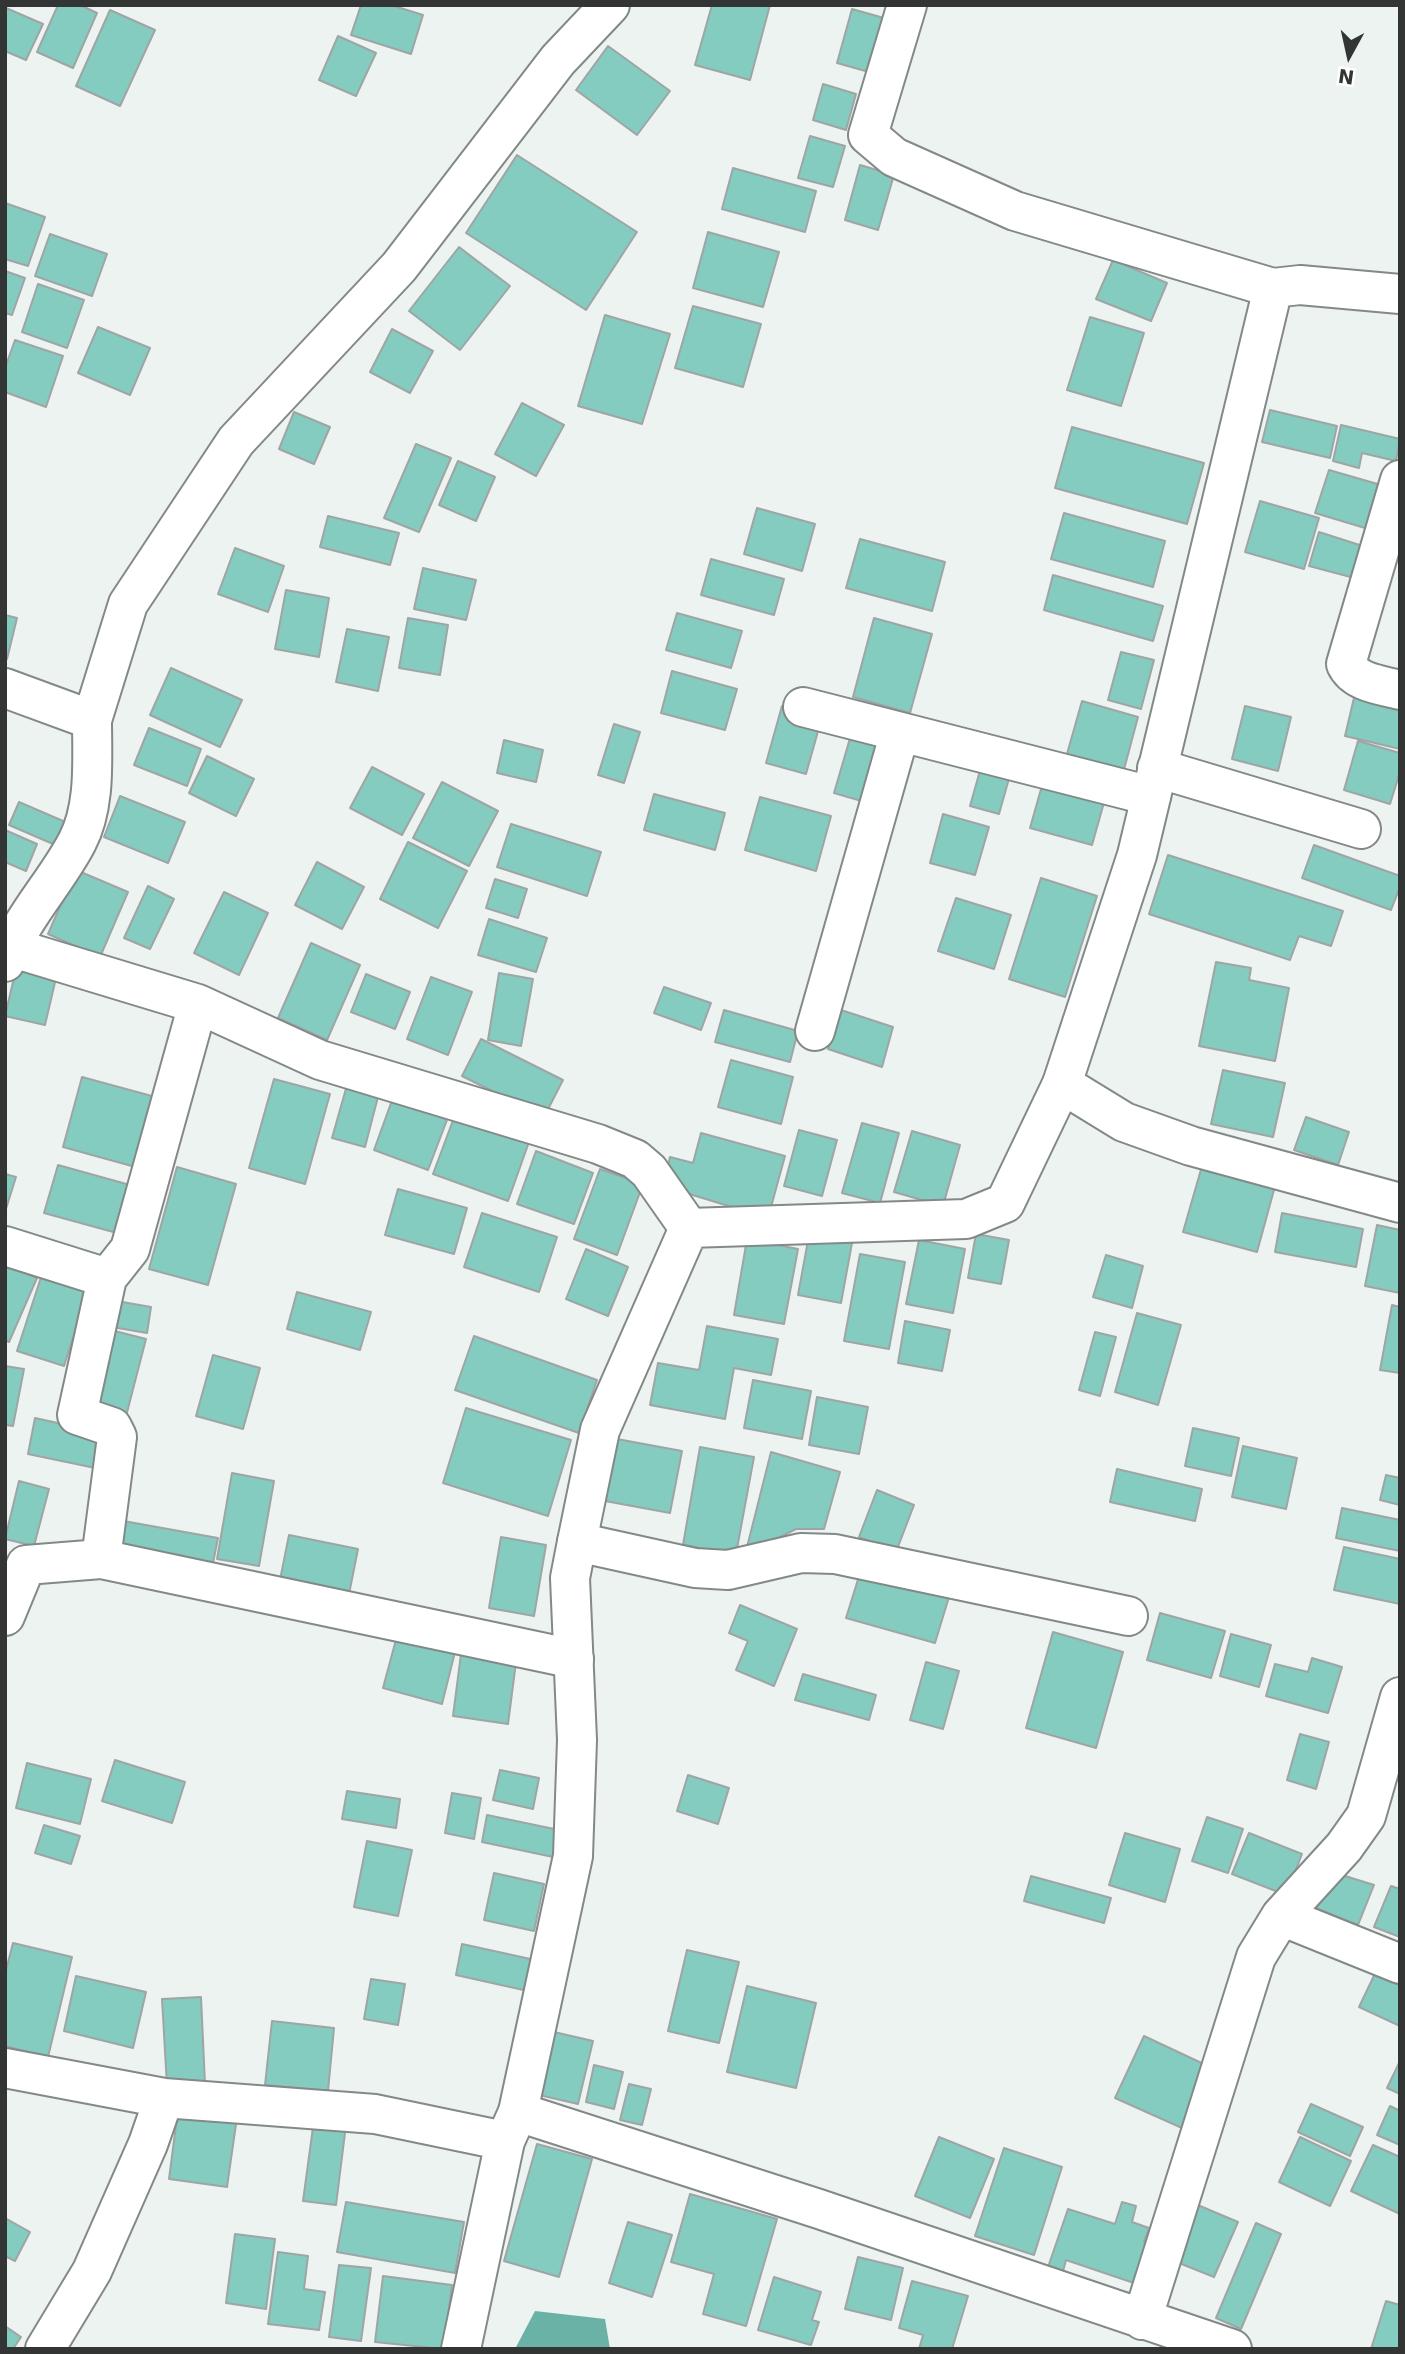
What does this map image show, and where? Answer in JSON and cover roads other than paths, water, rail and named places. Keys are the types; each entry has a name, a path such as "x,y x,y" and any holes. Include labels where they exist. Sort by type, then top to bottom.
{"street":[{"path":"610,5 558,60 400,267 236,441 128,604 92,720 91,790 78,840 14,936 8,955 198,1004 320,1060 559,1132 635,1159 649,1171 689,1228"},
{"path":"907,5 868,135 894,157 1015,211 1273,288 1300,285 1400,294"},
{"path":"689,1228 966,1219 1005,1203 1062,1084 1137,855 1273,288"},
{"path":"1400,480 1346,664 1351,673 1364,680 1400,690"},
{"path":"5,688 92,720"},
{"path":"803,707 900,732 1154,782 1361,829"},
{"path":"815,1031 900,732"},
{"path":"101,1559 117,1437 112,1427 77,1415 107,1278 130,1249 198,1004"},
{"path":"1062,1084 1124,1122 1191,1146 1400,1203"},
{"path":"461,2349 573,1856 577,1740 570,1577 577,1542 600,1430 689,1228"},
{"path":"5,1246 107,1278"},
{"path":"577,1542 695,1568 728,1570 801,1553 835,1554 1128,1616"},
{"path":"5,1616 26,1565 101,1559 574,1659"},
{"path":"1142,2320 1256,1957 1281,1916 1344,1847 1366,1816 1400,1698"},
{"path":"1281,1916 1400,1964"},
{"path":"5,2068 164,2098 511,2126 818,2209 1232,2349"},
{"path":"45,2349 92,2271 148,2144 164,2098"}]}
